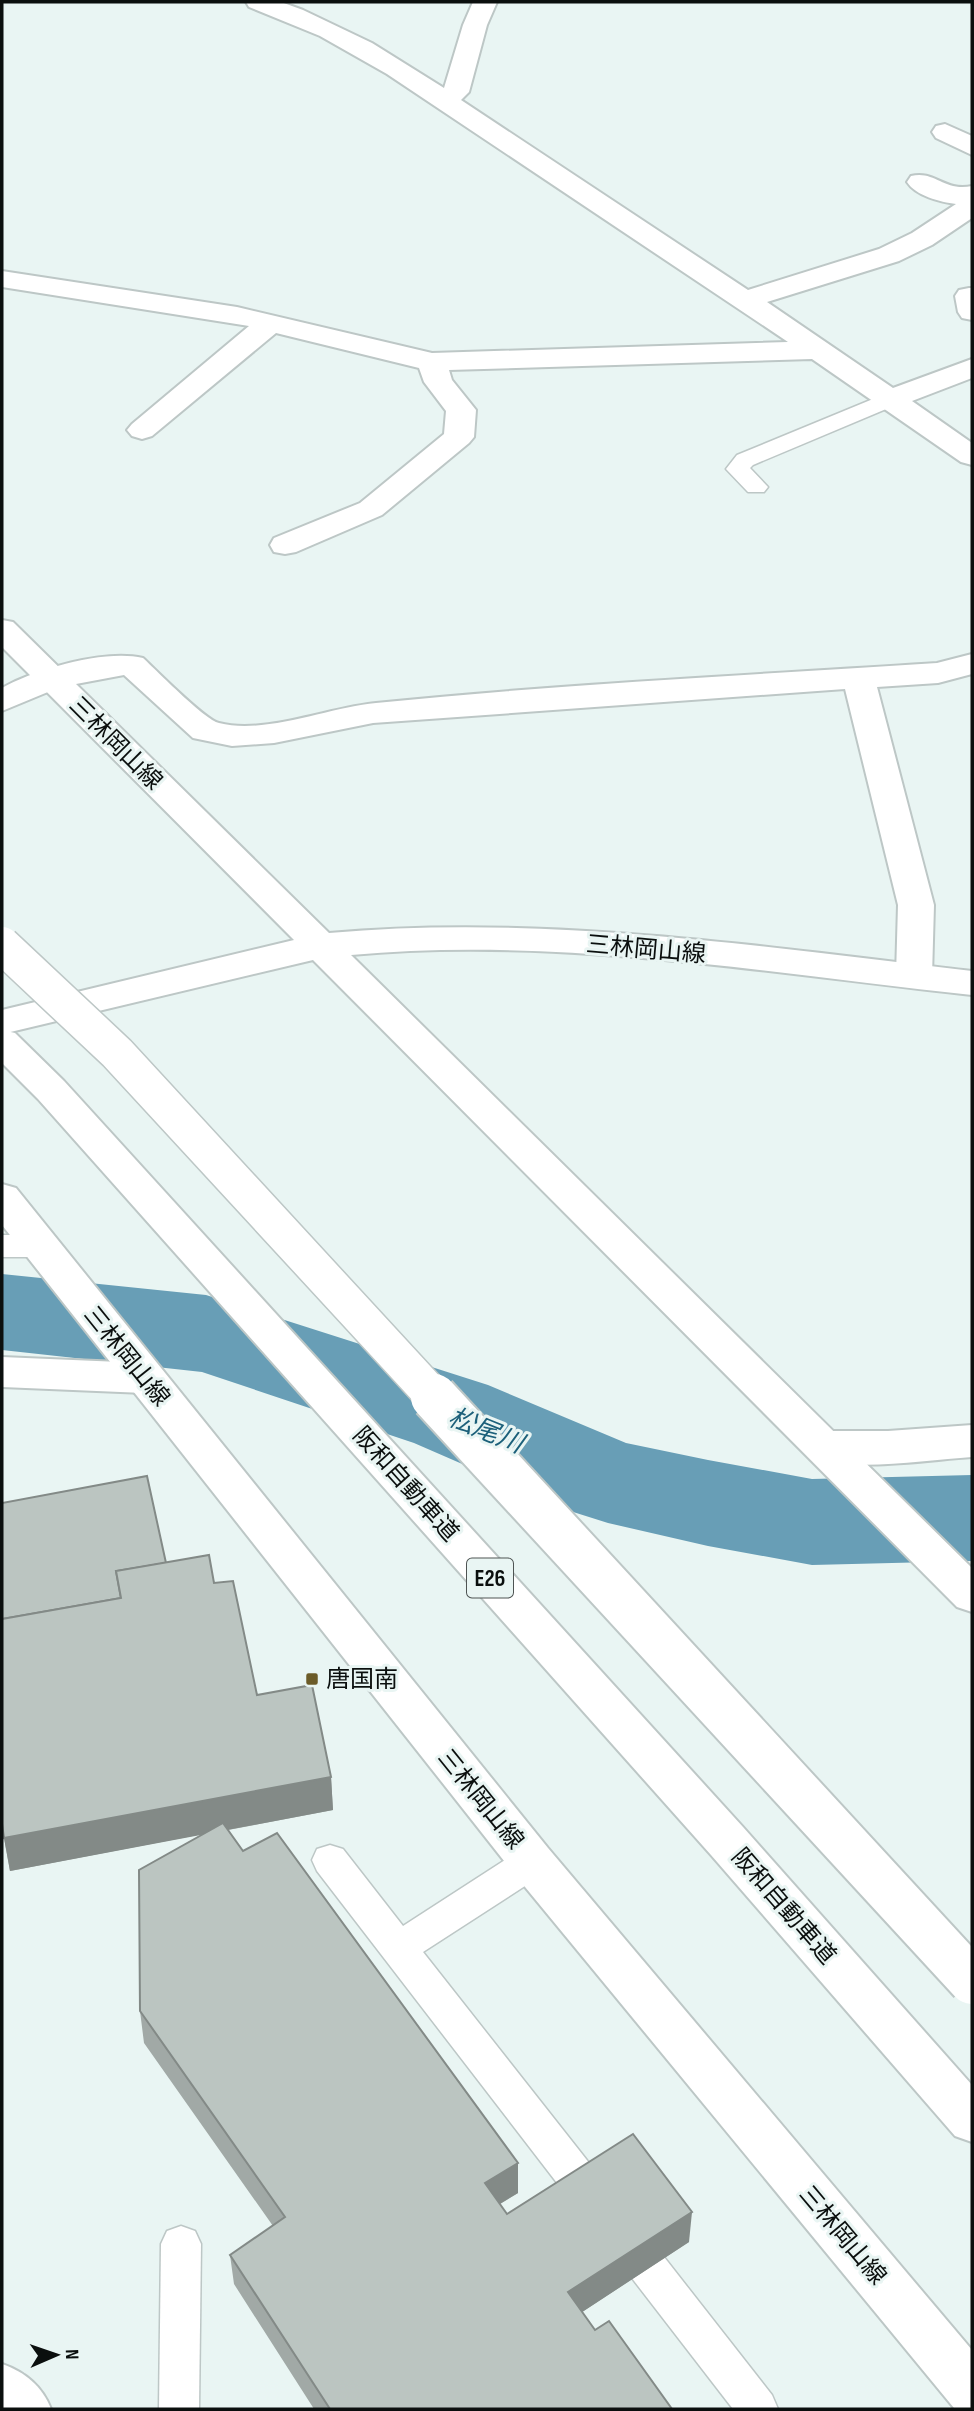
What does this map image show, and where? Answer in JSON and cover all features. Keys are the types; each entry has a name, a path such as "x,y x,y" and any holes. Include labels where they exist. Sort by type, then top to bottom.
{"main road":[{"path":"258,2 285,10 333,31 746,301 972,456"},
{"path":"441,100 456,92 475,25 485,2"},
{"path":"945,132 972,147"},
{"path":"920,182 949,196 971,200"},
{"path":"746,301 890,254 926,237 971,200"},
{"path":"2,279 270,323 432,362 818,350"},
{"path":"142,430 270,323"},
{"path":"285,545 371,509 459,437 461,410 438,382 432,362"},
{"path":"890,399 972,368"},
{"name":"三林岡山線","path":"2,629 972,1595"},
{"path":"2,701 52,679 96,668 132,665 205,731 232,736 274,733 373,713 639,692 938,673 972,664"},
{"path":"859,678 916,905 914,976"},
{"name":"三林岡山線","path":"2,1022 320,946 387,940 497,938 631,946 972,983"},
{"path":"2,945 117,1053 972,1981"},
{"name":"阪和自動車道","path":"2,1042 51,1090 134,1182 727,1841 972,2119"},
{"name":"三林岡山線","path":"2,1198 532,1862 972,2390"},
{"path":"2,1371 137,1370"},
{"path":"826,1447 888,1447 972,1441"},
{"path":"2,2389 25,2409"}],"lane":[{"path":"756,487 737,469 745,460 890,399"},
{"path":"2,1246 48,1256"},
{"path":"330,1860 758,2409"},
{"path":"398,1948 532,1862"},
{"path":"179,2409 181,2244"}],"building":[{"path":"147,1476 166,1563 116,1571 121,1598 2,1619 2,1503"},
{"path":"209,1555 214,1583 233,1581 257,1695 312,1685 331,1777 4,1838 2,1619 121,1598 116,1571"},
{"path":"223,1823 243,1851 277,1833 518,2163 485,2183 507,2214 633,2134 692,2212 568,2292 595,2330 609,2321 672,2409 330,2409 230,2255 285,2217 140,2011 139,1870"}],"waterway":[{"name":"松尾川","path":"2,1312 206,1334 451,1414 608,1481 708,1503 812,1522 972,1518"}],"place":[{"name":"唐国南","path":"312,1679"}]}
